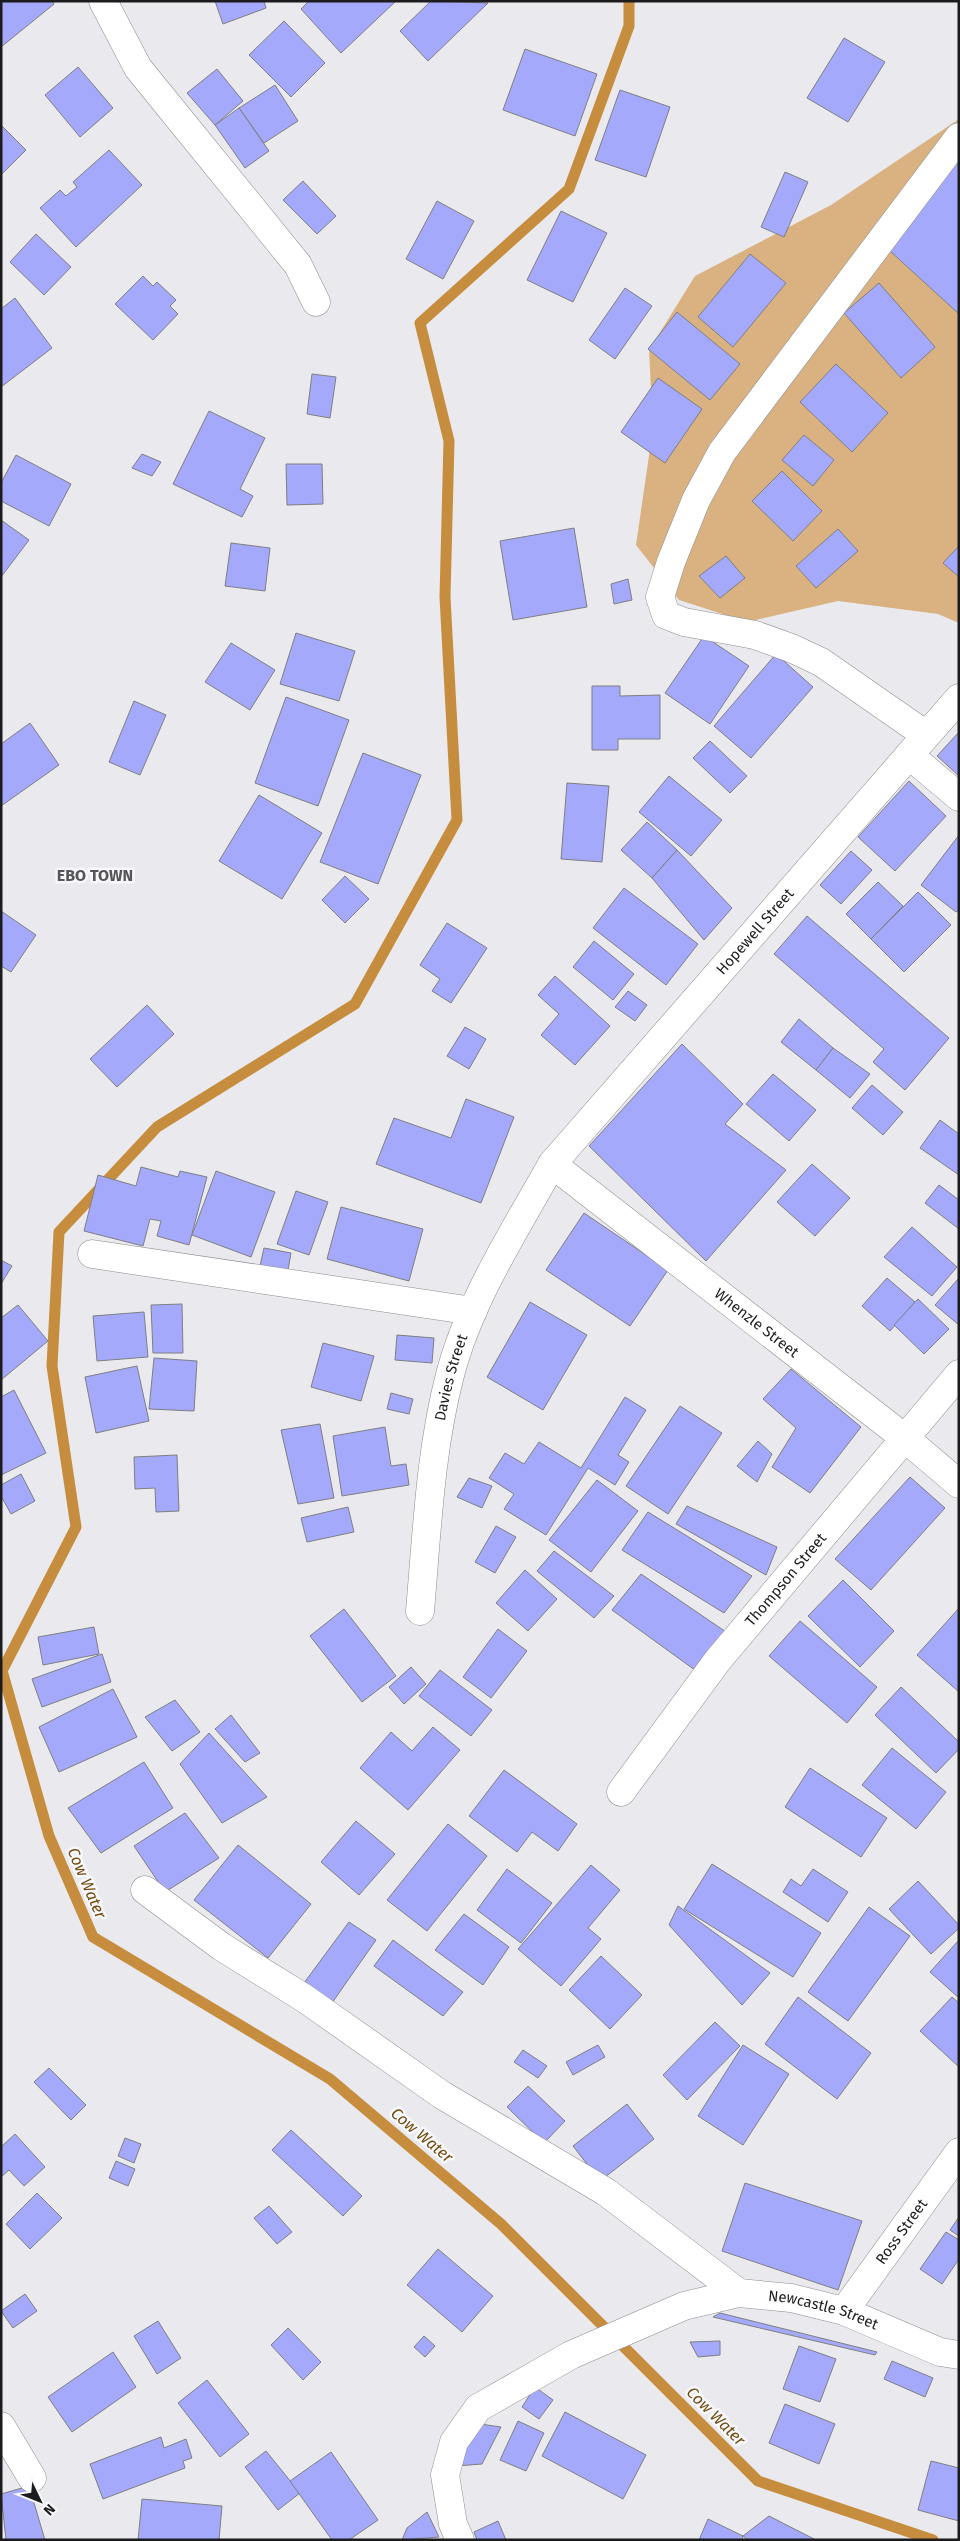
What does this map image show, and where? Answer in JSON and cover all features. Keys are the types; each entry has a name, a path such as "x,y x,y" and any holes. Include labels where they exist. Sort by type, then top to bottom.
{"street":[{"path":"103,1 138,68 298,265 316,302"},
{"path":"959,137 722,452 696,500 660,597 666,615 684,622 755,635 792,648 821,662 917,745 959,797"},
{"name":"Hopewell Street","path":"552,1164 959,698"},
{"name":"Davies Street","path":"420,1611 437,1432 450,1372 473,1311 506,1244 552,1164"},
{"name":"Whenzle Street","path":"552,1164 906,1439 959,1484"},
{"path":"92,1254 473,1311"},
{"name":"Thompson Street","path":"620,1792 718,1660 959,1374"},
{"path":"145,1890 222,1947 304,1998 442,2095 606,2192 739,2294"},
{"name":"Ross Street","path":"844,2311 959,2152"},
{"name":"Newcastle Street","path":"460,2540 453,2524 445,2475 454,2442 478,2408 571,2355 684,2306 739,2294 791,2298 844,2311 940,2352 959,2354"},
{"path":"1,2426 32,2478"}],"shaded area":[{"path":"959,119 959,623 938,614 838,601 747,622 679,600 636,545 653,428 649,350 695,276 831,205"}],"building":[{"path":"1,1 52,1 54,4 1,47"},
{"path":"215,1 264,1 266,8 223,24"},
{"path":"309,1 396,1 341,53 301,9"},
{"path":"431,1 488,3 428,61 400,31"},
{"path":"284,21 325,63 291,97 249,55"},
{"path":"844,38 885,62 848,122 807,98"},
{"path":"525,49 597,74 575,136 503,110"},
{"path":"78,67 113,108 80,137 45,95"},
{"path":"217,69 243,101 215,125 187,93"},
{"path":"275,85 298,121 264,143 239,108"},
{"path":"620,90 670,107 646,177 595,160"},
{"path":"239,108 269,151 245,168 215,125"},
{"path":"1,125 26,150 1,175"},
{"path":"109,150 142,185 76,247 40,208 60,190 66,196 77,187 73,182"},
{"path":"959,154 959,314 879,241"},
{"path":"785,172 808,182 784,237 761,227"},
{"path":"303,181 336,216 317,234 283,200"},
{"path":"437,201 474,221 443,279 406,259"},
{"path":"561,211 607,233 573,302 527,280"},
{"path":"36,234 71,267 44,295 10,262"},
{"path":"750,254 786,283 733,347 698,317"},
{"path":"143,276 153,286 157,282 176,300 170,306 178,314 153,340 115,304"},
{"path":"879,283 935,347 901,378 844,313"},
{"path":"625,288 652,306 615,359 589,340"},
{"path":"15,298 52,348 1,387 1,309"},
{"path":"677,312 740,364 710,400 648,349"},
{"path":"836,364 888,413 852,452 800,402"},
{"path":"312,374 336,377 330,418 307,414"},
{"path":"658,378 702,409 665,463 621,432"},
{"path":"209,411 265,438 240,489 253,496 242,517 173,484"},
{"path":"804,435 834,460 813,486 782,460"},
{"path":"142,454 161,462 152,476 132,468"},
{"path":"16,455 71,484 49,526 1,501 1,483"},
{"path":"286,464 322,464 323,504 287,505"},
{"path":"782,471 822,511 793,541 752,501"},
{"path":"1,520 29,540 1,577"},
{"path":"574,528 587,607 513,620 500,541"},
{"path":"838,529 858,551 816,588 796,566"},
{"path":"231,543 270,548 265,591 225,586"},
{"path":"959,546 959,577 943,563"},
{"path":"726,556 745,578 720,598 699,576"},
{"path":"628,579 632,600 614,604 611,584"},
{"path":"296,633 355,651 339,701 280,684"},
{"path":"704,636 749,666 710,724 665,693"},
{"path":"231,643 275,670 250,710 205,682"},
{"path":"776,654 813,687 751,758 714,726"},
{"path":"592,686 620,686 620,696 660,695 660,739 618,739 618,750 592,750"},
{"path":"286,697 349,720 318,806 255,783"},
{"path":"134,701 166,715 140,775 109,762"},
{"path":"30,723 59,765 1,806 1,744"},
{"path":"959,732 959,776 937,756"},
{"path":"710,741 747,776 730,793 693,758"},
{"path":"363,753 421,775 378,884 320,862"},
{"path":"669,776 722,820 691,856 639,812"},
{"path":"909,781 946,816 895,871 858,837"},
{"path":"567,783 609,786 602,862 561,859"},
{"path":"259,795 322,833 282,899 219,861"},
{"path":"647,822 677,850 652,878 621,850"},
{"path":"959,835 959,910 956,912 921,885"},
{"path":"677,850 732,908 704,940 652,878"},
{"path":"851,851 872,870 841,904 820,885"},
{"path":"345,876 369,899 345,923 322,900"},
{"path":"878,882 903,906 871,939 846,914"},
{"path":"624,888 698,944 666,985 593,928"},
{"path":"918,892 951,925 904,972 871,939"},
{"path":"1,911 36,935 11,972 1,966"},
{"path":"807,916 949,1038 905,1090 873,1062 884,1049 774,954"},
{"path":"447,923 487,948 451,1003 432,991 440,979 420,965"},
{"path":"594,941 634,974 613,1000 573,967"},
{"path":"555,976 610,1026 575,1065 541,1035 559,1014 538,995"},
{"path":"628,991 647,1005 635,1021 615,1007"},
{"path":"147,1005 174,1034 117,1087 90,1059"},
{"path":"799,1019 833,1048 816,1070 781,1042"},
{"path":"465,1027 486,1039 469,1069 447,1056"},
{"path":"682,1044 743,1104 725,1124 786,1170 706,1261 589,1146"},
{"path":"833,1048 870,1074 850,1098 816,1070"},
{"path":"773,1074 816,1110 789,1141 746,1104"},
{"path":"872,1085 903,1112 883,1135 852,1108"},
{"path":"466,1099 514,1117 481,1203 376,1164 394,1118 451,1138"},
{"path":"940,1120 959,1134 959,1175 920,1148"},
{"path":"812,1164 850,1198 815,1236 777,1202"},
{"path":"141,1167 178,1177 180,1171 207,1177 189,1245 157,1236 161,1221 150,1219 143,1246 84,1231 98,1175 136,1186"},
{"path":"216,1171 275,1192 251,1257 192,1235"},
{"path":"939,1185 959,1200 959,1229 925,1203"},
{"path":"296,1191 328,1202 309,1255 277,1244"},
{"path":"341,1207 423,1229 409,1281 327,1259"},
{"path":"584,1213 668,1270 630,1326 546,1270"},
{"path":"912,1227 957,1267 932,1296 884,1257"},
{"path":"264,1248 291,1253 288,1270 260,1266"},
{"path":"1,1260 12,1266 1,1284"},
{"path":"887,1278 915,1302 890,1331 862,1306"},
{"path":"959,1278 959,1325 935,1305"},
{"path":"918,1299 949,1329 924,1354 894,1325"},
{"path":"530,1302 587,1335 543,1410 487,1377"},
{"path":"182,1304 183,1353 153,1353 151,1305"},
{"path":"18,1305 48,1341 1,1380 1,1318"},
{"path":"144,1312 148,1357 97,1361 93,1316"},
{"path":"397,1335 434,1338 432,1363 395,1360"},
{"path":"323,1343 374,1356 361,1401 311,1387"},
{"path":"154,1358 197,1361 194,1411 149,1409"},
{"path":"137,1366 149,1421 96,1433 85,1377"},
{"path":"791,1369 861,1427 810,1493 772,1467 796,1428 763,1399"},
{"path":"14,1390 46,1453 1,1475 1,1397"},
{"path":"391,1393 413,1399 409,1414 387,1409"},
{"path":"625,1397 646,1410 618,1455 629,1462 615,1485 588,1468 546,1535 504,1509 514,1494 489,1478 505,1453 524,1464 539,1442 581,1468"},
{"path":"680,1406 722,1433 668,1514 626,1486"},
{"path":"320,1424 334,1498 298,1504 281,1430"},
{"path":"385,1427 391,1466 406,1464 409,1485 342,1496 333,1436"},
{"path":"758,1441 772,1454 757,1482 737,1466"},
{"path":"177,1455 179,1511 156,1512 155,1488 135,1489 134,1457"},
{"path":"21,1474 35,1501 11,1514 1,1496 1,1485"},
{"path":"910,1477 945,1508 871,1590 835,1559"},
{"path":"469,1478 492,1486 482,1508 457,1497"},
{"path":"597,1480 638,1511 591,1572 549,1540"},
{"path":"687,1506 777,1547 766,1575 676,1524"},
{"path":"348,1507 354,1532 307,1542 301,1518"},
{"path":"648,1512 752,1576 724,1613 622,1550"},
{"path":"496,1526 516,1537 495,1573 475,1562"},
{"path":"554,1551 614,1596 594,1618 537,1571"},
{"path":"525,1570 557,1599 528,1631 496,1603"},
{"path":"641,1574 729,1634 699,1673 612,1610"},
{"path":"843,1580 894,1631 860,1667 808,1616"},
{"path":"959,1608 959,1692 917,1655"},
{"path":"344,1609 396,1676 362,1702 310,1636"},
{"path":"800,1621 877,1687 847,1723 769,1656"},
{"path":"94,1627 99,1654 43,1665 38,1637"},
{"path":"498,1629 527,1651 491,1698 463,1677"},
{"path":"102,1654 111,1682 42,1707 32,1679"},
{"path":"411,1667 426,1684 404,1704 389,1687"},
{"path":"440,1670 492,1710 471,1736 419,1696"},
{"path":"901,1687 959,1742 959,1749 936,1773 875,1715"},
{"path":"113,1689 137,1737 59,1772 39,1727"},
{"path":"175,1700 200,1732 172,1751 145,1717"},
{"path":"231,1715 260,1753 245,1762 215,1729"},
{"path":"433,1727 460,1750 408,1810 360,1768 391,1732 412,1751"},
{"path":"209,1733 267,1797 222,1823 180,1764"},
{"path":"892,1748 946,1792 916,1829 862,1785"},
{"path":"144,1762 173,1808 101,1853 68,1808"},
{"path":"810,1768 887,1818 861,1857 785,1807"},
{"path":"504,1770 577,1824 558,1851 532,1832 517,1852 469,1816"},
{"path":"185,1813 219,1858 165,1892 134,1846"},
{"path":"356,1821 395,1854 359,1895 321,1862"},
{"path":"448,1824 487,1856 427,1931 387,1900"},
{"path":"238,1845 311,1904 268,1958 194,1900"},
{"path":"712,1864 821,1933 793,1977 684,1909"},
{"path":"591,1865 620,1890 588,1928 601,1939 561,1986 518,1949"},
{"path":"507,1869 552,1903 521,1943 477,1910"},
{"path":"813,1869 848,1892 828,1922 783,1892 791,1879 801,1886"},
{"path":"918,1881 959,1925 959,1928 931,1954 889,1909"},
{"path":"678,1906 770,1973 742,2005 669,1925"},
{"path":"869,1907 910,1936 848,2021 808,1992"},
{"path":"464,1914 509,1947 483,1985 435,1950"},
{"path":"349,1922 376,1940 332,2003 304,1983"},
{"path":"393,1940 463,1992 443,2016 374,1966"},
{"path":"959,1940 959,1998 930,1972"},
{"path":"601,1956 642,1995 610,2029 569,1990"},
{"path":"798,1997 871,2053 837,2099 765,2044"},
{"path":"952,1997 959,2003 959,2067 920,2031"},
{"path":"715,2022 740,2046 687,2100 663,2075"},
{"path":"598,2045 605,2057 573,2075 566,2062"},
{"path":"743,2045 789,2074 743,2145 698,2116"},
{"path":"523,2050 547,2066 538,2078 514,2062"},
{"path":"49,2068 86,2105 71,2120 34,2082"},
{"path":"528,2086 565,2121 544,2143 507,2107"},
{"path":"627,2104 654,2139 600,2181 573,2146"},
{"path":"291,2130 362,2196 343,2216 272,2150"},
{"path":"15,2134 45,2167 24,2186 9,2170 1,2177 1,2147"},
{"path":"125,2138 141,2144 134,2163 118,2156"},
{"path":"116,2161 135,2169 128,2186 109,2178"},
{"path":"745,2183 862,2221 838,2290 722,2251"},
{"path":"37,2193 62,2218 30,2249 6,2224"},
{"path":"269,2206 292,2232 277,2244 254,2218"},
{"path":"959,2217 959,2236 950,2230"},
{"path":"946,2232 959,2240 959,2259 942,2284 920,2269"},
{"path":"438,2249 493,2296 462,2332 407,2285"},
{"path":"25,2294 37,2311 13,2328 1,2311"},
{"path":"720,2313 877,2352 875,2355 713,2317"},
{"path":"158,2321 181,2358 157,2374 134,2336"},
{"path":"288,2328 321,2362 303,2380 271,2345"},
{"path":"424,2336 435,2346 425,2357 414,2347"},
{"path":"720,2341 720,2355 698,2357 690,2342"},
{"path":"799,2346 836,2359 820,2402 783,2389"},
{"path":"113,2352 136,2387 72,2432 48,2397"},
{"path":"892,2361 933,2378 925,2397 884,2379"},
{"path":"207,2380 249,2434 220,2457 178,2403"},
{"path":"535,2387 553,2400 539,2419 522,2407"},
{"path":"785,2404 835,2424 819,2464 769,2443"},
{"path":"565,2412 646,2455 623,2499 542,2456"},
{"path":"518,2421 544,2433 526,2471 500,2460"},
{"path":"473,2423 501,2427 482,2464 456,2466"},
{"path":"161,2437 164,2448 186,2439 192,2458 183,2461 185,2468 103,2499 90,2464"},
{"path":"266,2451 300,2493 278,2510 245,2467"},
{"path":"331,2452 378,2520 349,2540 332,2540 290,2481"},
{"path":"931,2461 959,2468 959,2521 918,2510"},
{"path":"29,2486 45,2540 6,2540 1,2494"},
{"path":"142,2499 222,2506 219,2540 138,2540"},
{"path":"427,2512 439,2537 402,2540 407,2528"},
{"path":"769,2516 816,2540 748,2540 743,2536"},
{"path":"708,2519 743,2536 742,2540 699,2540"},
{"path":"498,2521 506,2540 477,2540 474,2532"}],"waterway":[{"path":"3,1669 76,1527 52,1366 59,1232 157,1127 355,1004 457,820 445,597 449,441 420,323 569,189 629,26 629,1"},
{"name":"Cow Water","path":"1,1667 49,1836 93,1937 330,2079 501,2224 758,2481 933,2540"}],"district":[{"name":"EBO TOWN","path":"95,875"}]}
